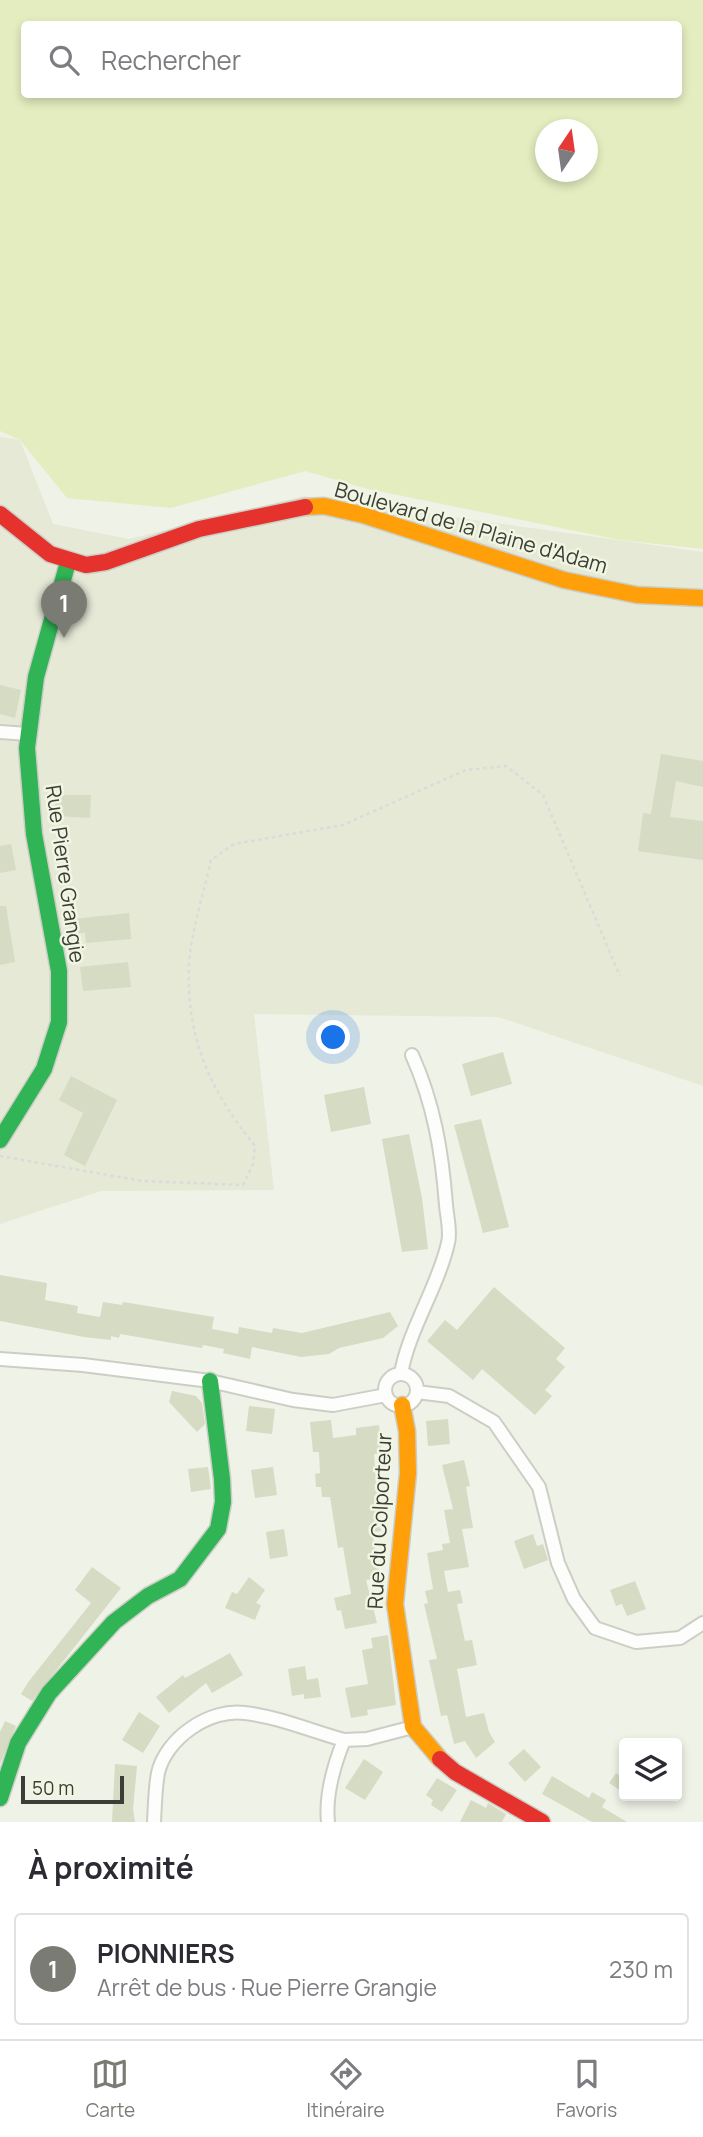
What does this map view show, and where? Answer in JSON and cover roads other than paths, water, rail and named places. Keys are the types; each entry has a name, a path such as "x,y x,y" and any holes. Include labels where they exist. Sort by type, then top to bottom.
{"street":[{"name":"Boulevard de la Plaine d'Adam","path":"0,513 50,554 68,562 86,565 106,562 199,529 295,507 324,506 363,515 564,580 637,595 703,598"},
{"name":"Rue Pierre Grangie","path":"0,1140 30,1093 53,1047 60,1022 57,957 35,843 27,734 43,644 68,562"},
{"path":"0,733 27,734"},
{"path":"401,1374 404,1354 422,1318 449,1240 442,1151 429,1091 412,1055"},
{"path":"0,1359 83,1364 210,1381 293,1401 333,1405 386,1395"},
{"path":"401,1374 414,1381 416,1392 411,1401 402,1405 392,1403 386,1395 388,1380 401,1374"},
{"path":"0,1798 18,1743 49,1693 114,1622 148,1596 180,1579 218,1529 223,1502 222,1479 210,1381"},
{"path":"416,1392 449,1396 494,1422 539,1487 558,1563 574,1599 596,1628 636,1642 680,1638 703,1623"},
{"name":"Rue du Colporteur","path":"402,1405 407,1431 408,1473 395,1604 412,1727"},
{"path":"154,1822 159,1771 171,1747 192,1727 221,1712 244,1713 344,1740 367,1739 412,1727 429,1748 455,1772 542,1822"},
{"path":"328,1822 327,1809 335,1763 344,1740"}],"place":[{"name":"PIONNIERS","path":"64,638"}]}
